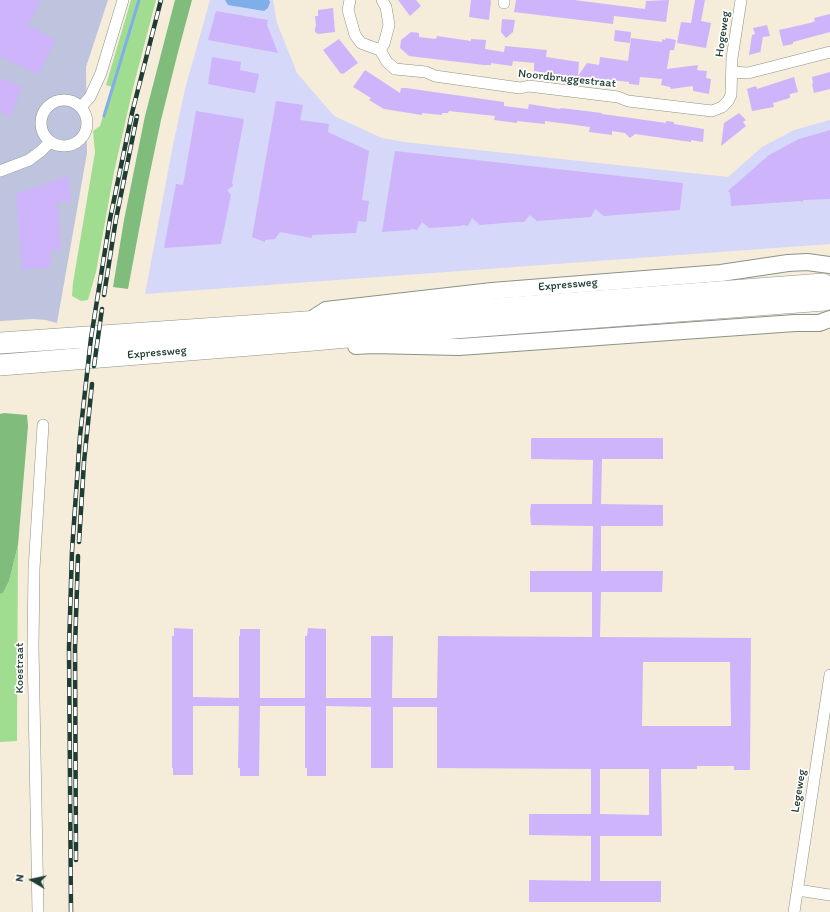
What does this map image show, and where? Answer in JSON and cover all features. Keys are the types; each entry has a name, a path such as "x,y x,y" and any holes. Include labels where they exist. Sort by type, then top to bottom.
{"highway":[{"name":"Expressweg","path":"0,365 312,331 827,292"},
{"name":"Expressweg","path":"0,343 312,331"}],"street":[{"path":"81,107 90,97 101,73 123,0"},
{"path":"350,0 348,10 355,35 360,43 380,50 384,44 389,25 386,7 382,0"},
{"name":"Hogeweg","path":"732,72 732,58 741,0"},
{"name":"Noordbruggestraat","path":"380,50 387,62 395,69 426,72 435,76 520,88 529,86 618,97 628,101 712,111 722,107 730,98 732,72"},
{"path":"732,72 748,73 830,52"},
{"path":"64,99 73,101 81,107 86,115 87,125 84,135 81,140 71,146 65,147 55,145 50,142 43,134 40,125 46,107 54,102 64,99"},
{"path":"0,171 29,160 42,151 50,142"},
{"name":"Expressweg","path":"312,331 330,347 372,345 459,347 795,323 819,323 827,292"},
{"name":"Koestraat","path":"38,912 33,647 34,562 42,425"},
{"name":"Legeweg","path":"794,912 830,675"},
{"path":"798,890 830,895"}],"shaded area":[{"path":"0,0 108,0 86,67 87,153 57,323 33,319 0,321"},
{"path":"210,0 273,0 277,23 297,73 334,116 382,138 404,142 728,177 762,147 794,130 830,120 830,244 145,294 185,89"}],"green space":[{"path":"131,0 156,0 133,88 114,172 96,272 88,300 81,301 72,296 95,152 93,131 100,126 112,87 106,85"},
{"path":"175,0 192,0 161,120 128,289 113,287 124,220 145,116"},
{"path":"0,414 27,415 28,426 18,545 9,581 3,593 0,594"},
{"path":"18,545 17,741 0,742 0,594 3,593 9,581"}],"water":[{"path":"225,0 269,0 270,2 268,8 264,11 228,5"}],"building":[{"path":"0,0 41,0 28,25 56,40 38,75 0,56"},
{"path":"398,0 416,0 421,6 410,16"},
{"path":"471,0 491,1 489,20 469,17"},
{"path":"516,0 574,0 645,9 646,1 669,0 666,22 614,16 613,24 514,12"},
{"path":"695,0 705,0 701,21 711,23 706,48 677,43 681,22 691,23"},
{"path":"333,8 335,32 318,34 315,32 315,16 318,16 318,10"},
{"path":"216,11 268,20 267,25 278,53 208,40"},
{"path":"830,14 830,32 783,46 779,30 810,23 815,21 814,18"},
{"path":"502,19 515,20 513,32 506,38 501,32"},
{"path":"767,25 770,36 763,37 760,54 760,52 749,55 752,35 755,34 753,28"},
{"path":"615,30 631,32 630,43 614,41"},
{"path":"411,32 419,33 419,37 436,39 437,36 471,41 471,39 486,40 485,49 504,52 505,46 547,50 546,57 579,62 578,76 587,63 599,65 600,57 628,61 631,38 662,42 662,39 665,40 666,38 676,40 674,50 670,50 667,69 698,65 697,70 707,71 706,78 711,79 709,94 693,91 693,86 671,89 670,87 661,85 662,79 640,77 639,85 629,84 629,82 603,79 603,81 534,71 534,63 513,61 512,66 491,63 491,65 484,65 409,56 400,48 401,40"},
{"path":"339,39 358,63 343,74 341,74 323,50"},
{"path":"212,57 241,62 240,70 259,74 255,93 208,84"},
{"path":"365,70 400,93 401,88 406,88 504,102 504,106 528,109 529,104 666,123 666,121 674,122 674,124 704,129 703,142 691,140 691,142 635,134 630,138 625,133 612,131 612,135 589,132 590,127 545,121 545,124 517,121 517,123 494,120 495,116 449,111 448,113 442,113 442,115 422,113 422,115 384,109 369,100 371,98 353,87"},
{"path":"830,72 830,89 814,93 812,77"},
{"path":"794,77 798,92 790,94 790,98 773,103 774,107 752,111 747,89 756,86 757,89"},
{"path":"0,78 22,86 11,116 0,112"},
{"path":"276,101 303,105 300,120 329,124 328,132 369,151 362,200 369,201 366,222 358,221 356,233 312,235 312,238 280,232 275,239 265,240 265,242 252,237"},
{"path":"196,111 244,119 232,183 233,186 227,190 231,195 221,244 164,248 176,184 183,185"},
{"path":"739,113 746,120 743,122 746,126 721,146 724,123"},
{"path":"830,130 830,199 731,206 730,193 728,191 769,155 799,139"},
{"path":"395,151 683,183 680,210 604,216 595,209 591,217 537,221 530,215 524,222 480,225 472,218 468,226 462,225 429,228 422,222 417,230 412,229 382,232"},
{"path":"68,176 71,201 57,202 61,250 50,251 51,267 22,270 16,194"},
{"path":"531,438 663,438 663,459 602,459 601,504 663,505 663,526 601,526 601,571 663,571 662,592 601,592 600,637 751,638 750,770 734,770 734,766 697,766 697,769 661,769 662,836 600,836 600,881 661,881 661,902 529,902 529,880 591,881 591,836 529,835 529,814 591,814 591,769 437,768 437,707 393,707 393,768 371,768 371,707 326,706 326,776 307,776 307,768 305,768 305,706 260,706 259,776 240,776 240,768 238,768 239,706 193,706 193,775 173,775 172,636 174,636 174,628 193,629 193,697 239,698 240,629 260,629 260,698 305,698 305,636 307,636 308,628 326,629 326,698 371,698 371,636 393,636 392,698 437,698 438,636 592,637 592,592 530,592 530,571 592,571 593,526 531,525 530,514 531,504 592,504 593,460 531,459","holes":["643,662 730,662 731,726 642,726","600,769 649,769 649,815 600,814"]}],"waterway":[{"path":"104,116 139,0"}],"railway":[{"path":"71,912 69,648 72,551 80,436 91,338 110,219 132,113 161,0"},
{"path":"104,295 116,219 137,116"},
{"path":"94,366 102,309"},
{"path":"79,542 84,462 92,384"},
{"path":"76,860 75,648 78,556"}]}
